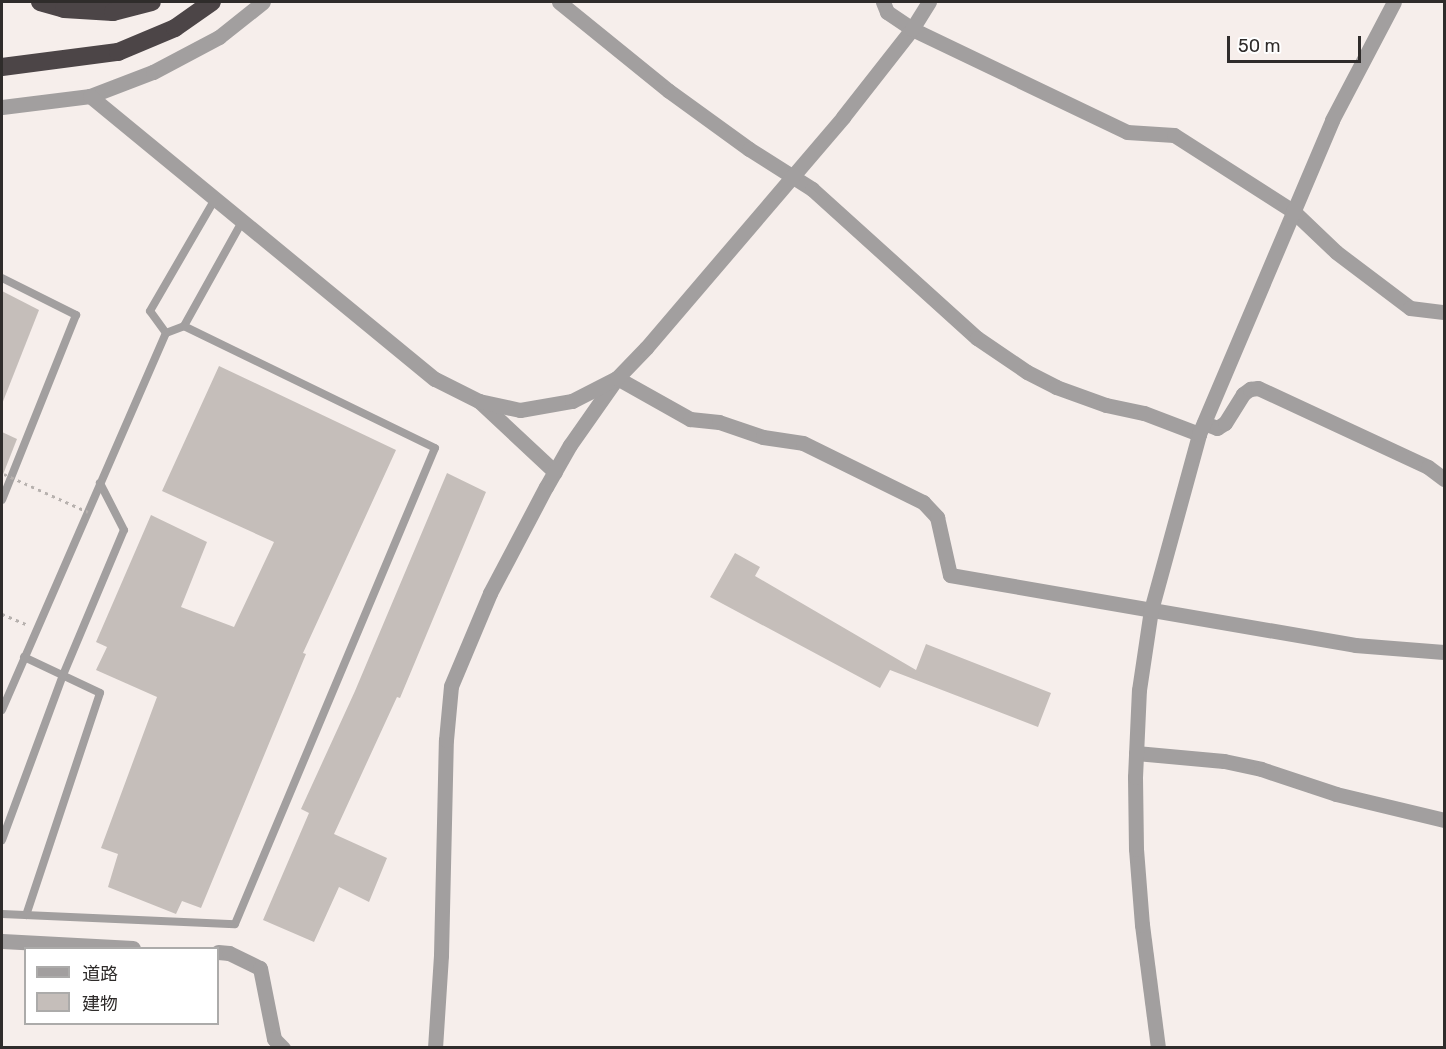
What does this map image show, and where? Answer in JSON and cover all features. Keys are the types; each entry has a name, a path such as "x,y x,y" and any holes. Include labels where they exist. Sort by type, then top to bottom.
{"highway":[{"path":"40,2 64,9 113,12 152,2"},
{"path":"2,68 118,52 175,28 212,2"}],"street":[{"path":"2,107 90,96 153,72 219,37 263,2"},
{"path":"559,2 669,91 749,149 812,189 977,338 1027,372 1056,387 1106,405 1202,429 1217,428 1225,423 1242,394 1250,389 1258,388 1428,467 1444,479"},
{"path":"883,2 887,12 912,29 1127,132 1173,135 1293,212 1336,252 1410,308 1444,312"},
{"path":"435,1047 441,955 446,740 451,686 490,593 555,471 617,378 646,348 792,176 912,29 929,2"},
{"path":"1158,1047 1136,849 1136,753 1139,690 1152,610 1202,429 1332,120 1394,2"},
{"path":"90,96 435,379 478,401 520,410 572,401 617,378"},
{"path":"617,378 690,418 719,422 763,437 803,443 924,502 937,517 950,575 1354,645 1444,652"},
{"path":"478,401 555,471"},
{"path":"1136,753 1224,761 1261,769 1335,794 1444,820"},
{"path":"2,941 115,947"},
{"path":"219,952 229,953 260,968 274,1039 283,1047"}],"lane":[{"path":"166,333 150,311 215,199"},
{"path":"2,710 166,333 184,326 242,222"},
{"path":"2,278 76,315 2,500"},
{"path":"2,914 235,924 435,448 184,326"},
{"path":"2,840 63,675 124,530 100,483"},
{"path":"24,657 100,693 26,915"}],"path":[{"path":"4,474 88,512"},
{"path":"2,614 37,629"}],"building":[{"path":"2,291 39,310 2,404"},
{"path":"219,366 396,450 303,653 306,654 201,908 182,901 176,914 108,887 118,854 101,848 157,697 96,670 107,647 96,642 151,515 207,542 181,607 234,627 274,542 162,491"},
{"path":"2,432 17,439 2,477"},
{"path":"447,473 486,492 400,698 397,697 334,834 387,858 369,902 339,887 314,942 263,920 309,813 301,809 355,691"},
{"path":"735,553 760,567 755,576 916,670 926,644 1051,693 1038,727 890,670 880,688 710,597"}]}
